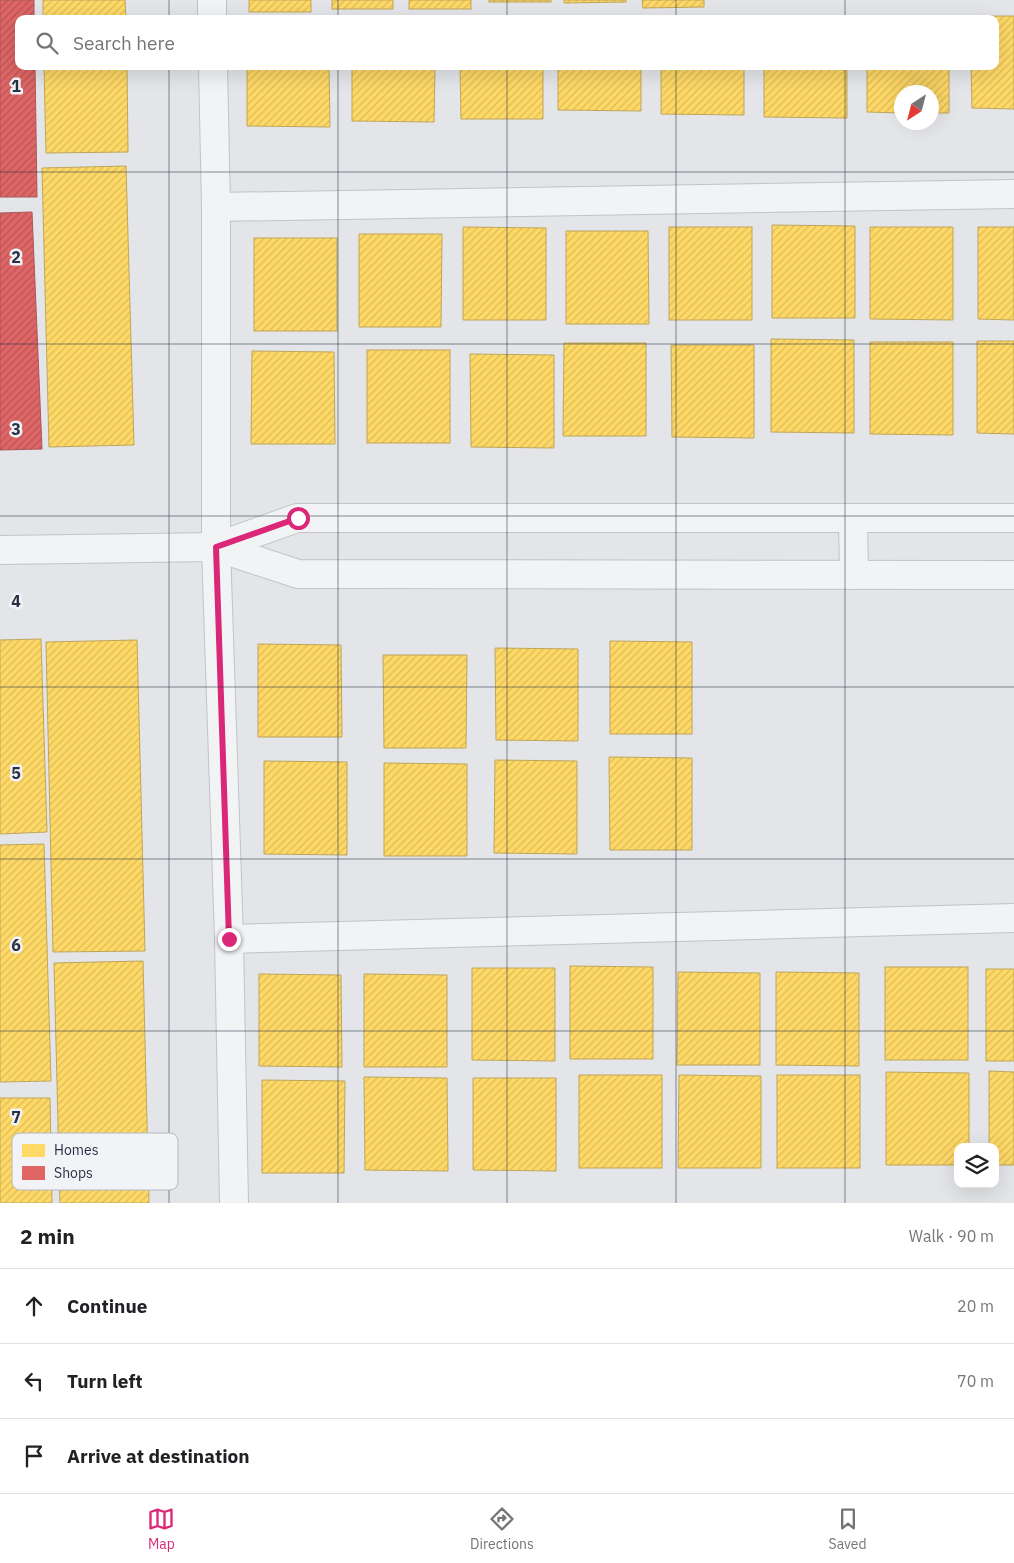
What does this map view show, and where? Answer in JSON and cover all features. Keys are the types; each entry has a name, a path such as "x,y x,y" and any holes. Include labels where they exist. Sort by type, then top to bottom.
{"street":[{"path":"212,0 212,15"},
{"path":"213,70 216,207 216,547 229,939 234,1203"},
{"path":"216,207 1014,194"},
{"path":"0,550 216,547 298,518 1014,518"},
{"path":"853,518 854,575"},
{"path":"216,547 298,574 1014,575"},
{"path":"229,939 1014,918"}],"building: Homes":[{"path":"43,0 125,0 126,15 43,15"},
{"path":"249,0 311,0 311,12 249,12"},
{"path":"332,0 393,0 393,9 332,9"},
{"path":"409,0 471,0 471,9 409,9"},
{"path":"489,0 551,0 551,2 489,2"},
{"path":"564,0 626,0 626,2 564,3"},
{"path":"642,0 704,0 704,7 643,8"},
{"path":"999,16 1014,16 1014,109 972,108 971,70 999,70"},
{"path":"44,70 127,70 128,152 46,153"},
{"path":"247,70 329,70 330,127 247,126"},
{"path":"352,70 435,70 434,122 352,121"},
{"path":"460,70 543,70 543,119 461,119"},
{"path":"558,70 641,70 641,111 558,110"},
{"path":"661,70 744,70 744,115 661,114"},
{"path":"764,70 847,70 847,118 764,117"},
{"path":"867,70 949,70 949,113 939,113 939,85 894,85 894,113 867,112"},
{"path":"126,166 134,445 49,447 42,168"},
{"path":"772,225 855,226 855,318 772,318"},
{"path":"463,227 546,228 546,320 463,320"},
{"path":"669,227 752,227 752,320 669,320"},
{"path":"870,227 953,227 953,320 870,319"},
{"path":"978,227 1014,227 1014,320 978,319"},
{"path":"566,231 648,231 649,324 566,324"},
{"path":"359,234 442,234 441,327 359,327"},
{"path":"254,238 337,238 337,331 254,331"},
{"path":"771,339 854,340 854,433 771,432"},
{"path":"977,341 1014,341 1014,434 977,433"},
{"path":"870,342 953,342 953,435 870,434"},
{"path":"564,343 646,343 646,436 563,436"},
{"path":"671,345 754,345 754,438 672,437"},
{"path":"367,350 450,350 450,443 367,443"},
{"path":"252,351 334,352 335,444 251,444"},
{"path":"470,354 554,355 554,448 471,447"},
{"path":"41,639 47,832 0,834 0,640"},
{"path":"137,640 145,951 53,952 46,642"},
{"path":"610,641 692,642 692,734 610,734"},
{"path":"258,644 341,645 342,737 258,737"},
{"path":"495,648 578,649 578,741 496,740"},
{"path":"383,655 467,655 466,748 384,748"},
{"path":"609,757 692,758 692,850 610,850"},
{"path":"495,760 577,761 577,854 494,853"},
{"path":"264,761 347,762 347,855 264,854"},
{"path":"384,763 467,764 467,856 384,856"},
{"path":"44,844 51,1081 0,1082 0,845"},
{"path":"143,961 147,1133 58,1133 54,963"},
{"path":"570,966 653,967 653,1059 570,1059"},
{"path":"885,967 968,967 968,1060 885,1060"},
{"path":"472,968 555,968 555,1061 472,1060"},
{"path":"986,969 1014,969 1014,1061 986,1061"},
{"path":"678,972 760,973 760,1065 677,1065"},
{"path":"776,972 859,973 859,1066 776,1065"},
{"path":"259,974 341,975 342,1067 259,1066"},
{"path":"364,974 447,975 447,1067 364,1067"},
{"path":"989,1071 1014,1072 1014,1165 999,1165 999,1143 989,1143"},
{"path":"886,1072 969,1073 969,1143 954,1143 954,1165 886,1165"},
{"path":"579,1075 662,1075 662,1168 579,1168"},
{"path":"679,1075 761,1076 761,1168 678,1168"},
{"path":"777,1075 860,1075 860,1168 777,1168"},
{"path":"364,1077 447,1078 448,1171 365,1170"},
{"path":"473,1078 556,1078 556,1171 473,1170"},
{"path":"262,1080 345,1081 344,1173 262,1173"},
{"path":"0,1098 50,1098 51,1133 12,1133 12,1190 52,1190 52,1203 0,1203"},
{"path":"60,1190 149,1190 149,1203 60,1203"}],"building: Shops":[{"path":"0,0 34,0 34,15 15,15 15,70 35,70 37,197 0,197"},
{"path":"32,212 42,449 0,450 0,213"}],"route":[{"path":"229,939 216,547 298,518"}]}
